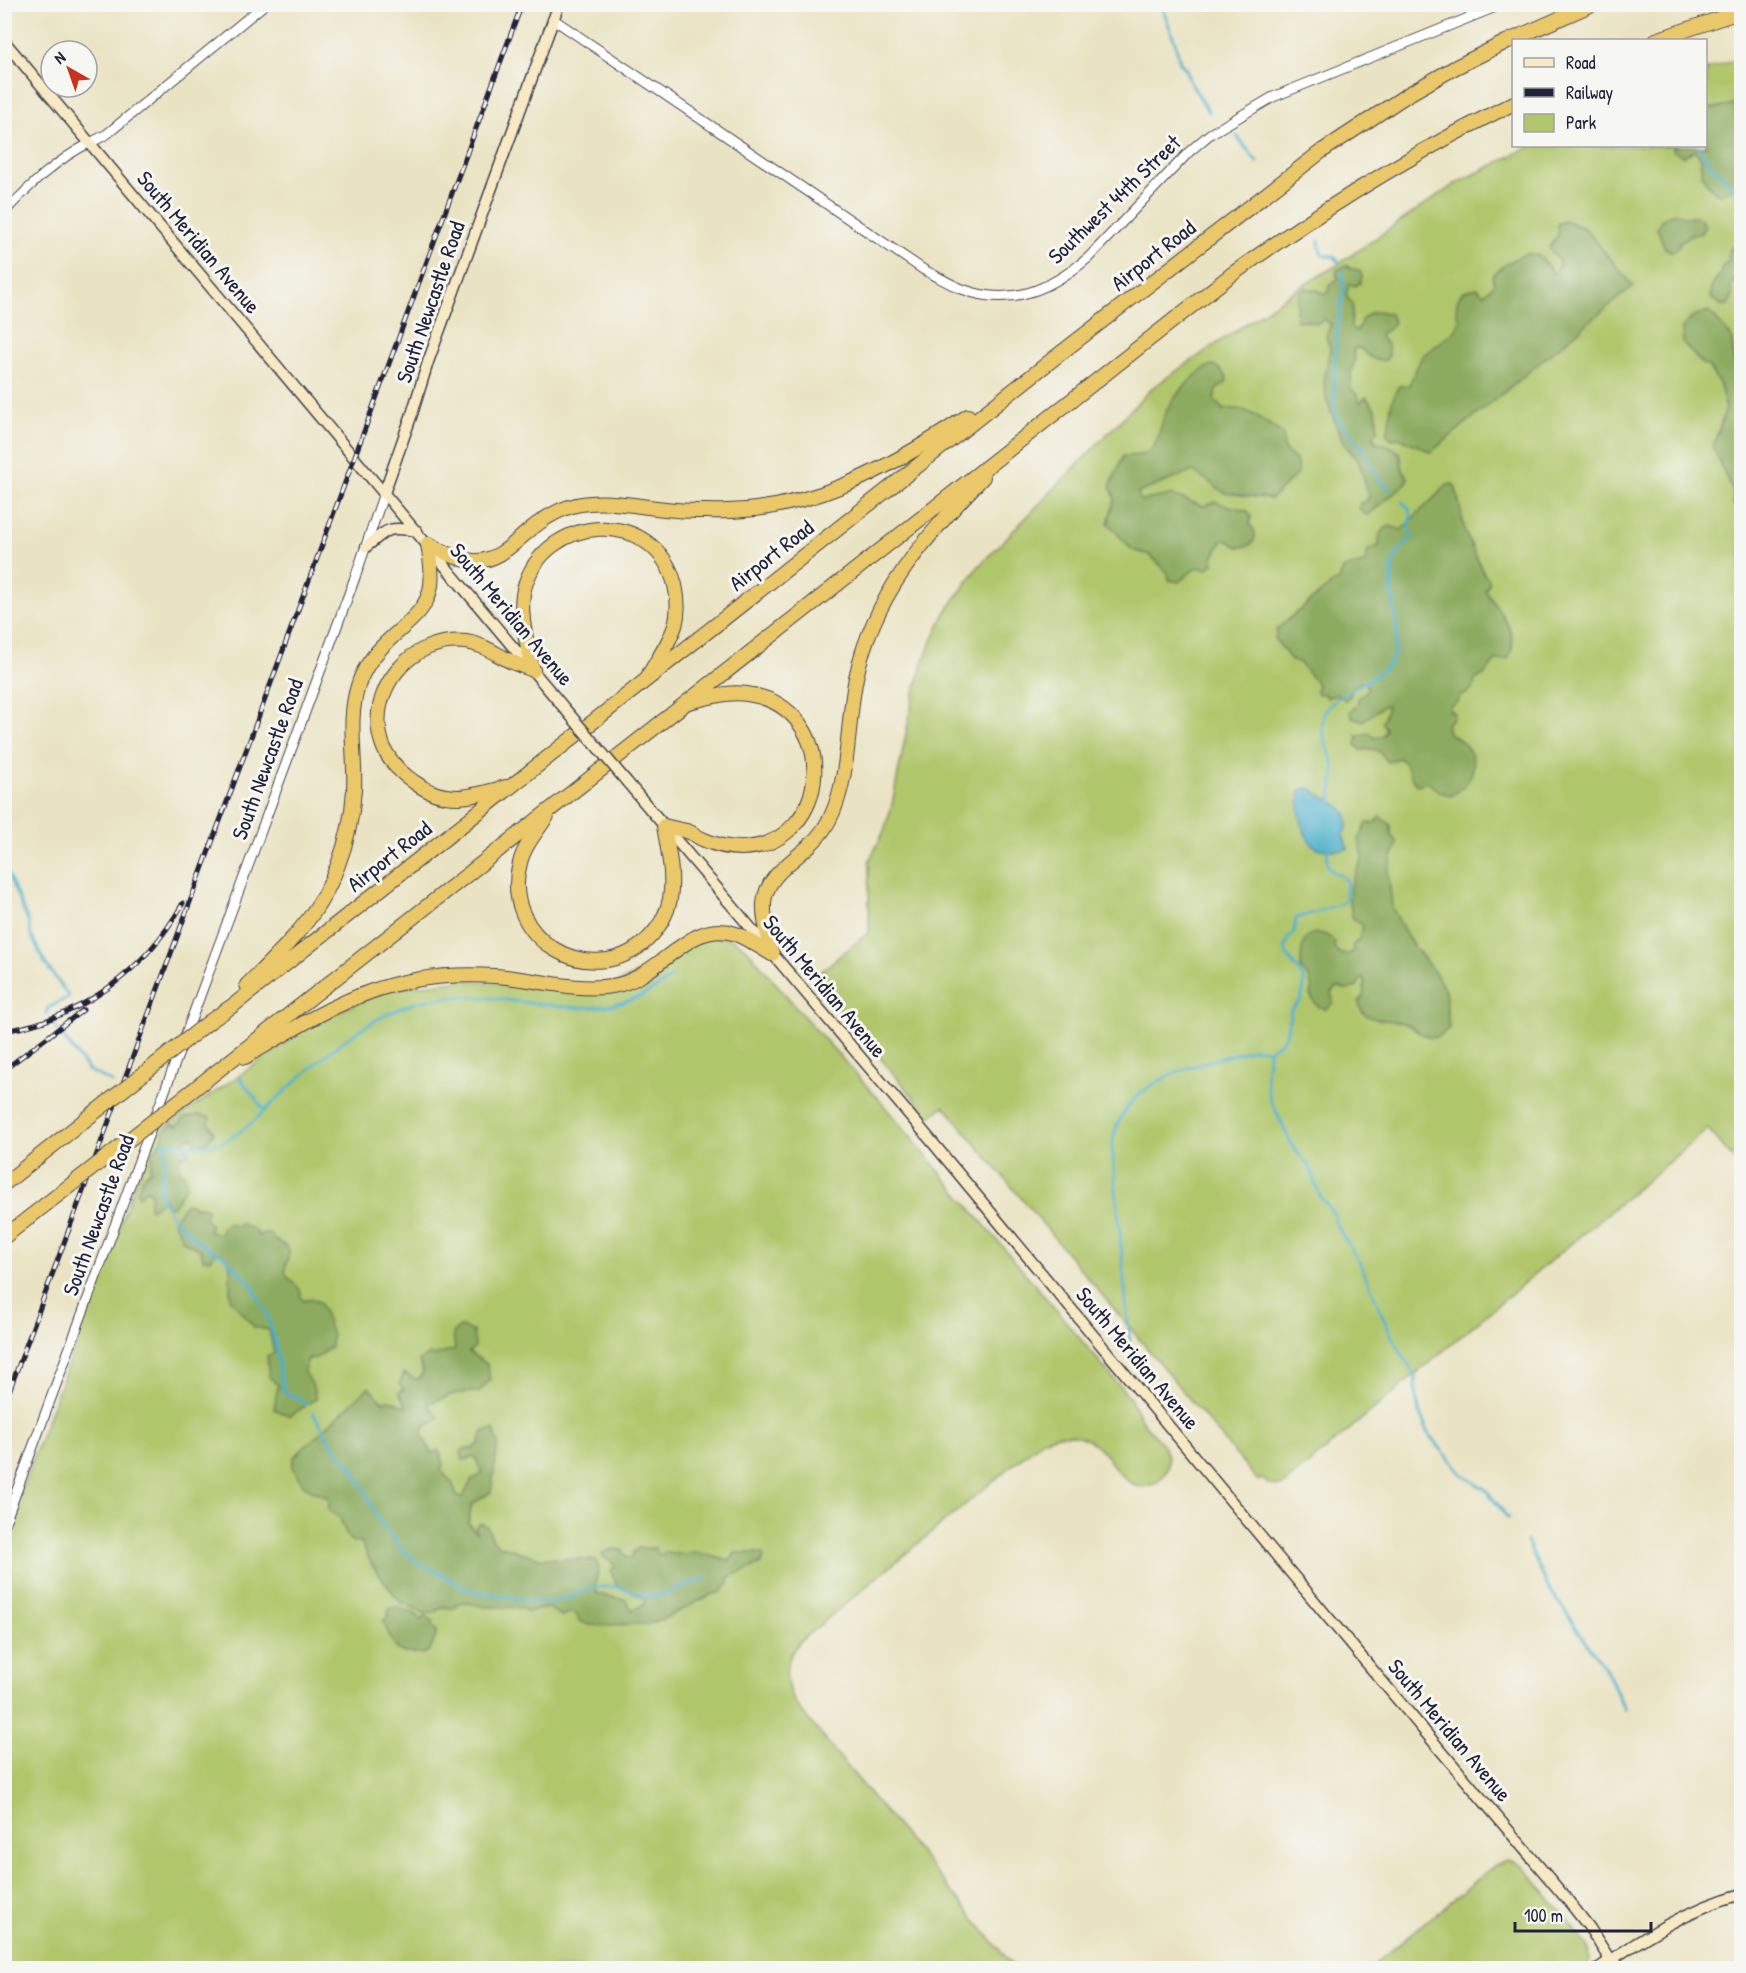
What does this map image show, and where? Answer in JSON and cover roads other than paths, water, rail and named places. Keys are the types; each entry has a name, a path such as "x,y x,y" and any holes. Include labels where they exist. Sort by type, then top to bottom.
{"highway":[{"name":"Airport Road","path":"1513,39 1593,4"},
{"path":"1659,39 1742,11"},
{"name":"Airport Road","path":"4,1184 1269,191 1359,126 1456,67 1512,39"},
{"path":"4,1237 1182,313 1284,237 1388,170 1460,129 1512,104"},
{"path":"428,544 460,558 476,561 502,553 543,519 574,506 611,502 676,510 748,510 782,506 813,498 878,471 926,444 1057,356"},
{"path":"772,954 765,917 765,896 769,885 778,873 812,844 832,814 842,781 856,676 884,601 898,577 935,527 1015,443"},
{"path":"533,670 522,610 524,591 531,571 540,557 565,537 584,530 604,528 623,531 640,538 656,551 666,564 675,587 678,608 675,624 665,648 643,683"},
{"path":"235,1001 298,932 321,900 331,881 340,859 351,814 354,767 352,714 358,684 376,654 420,612 426,601 431,587 432,572 428,544"},
{"path":"514,784 471,796 454,797 436,794 419,786 404,775 382,744 379,725 380,706 393,674 404,662 417,652 448,642 465,641 482,645 533,670"},
{"path":"555,804 525,849 517,876 521,909 538,937 556,951 577,960 606,960 629,953 641,945 660,924 667,912 672,884 664,826 688,831 710,843 726,847 759,846 785,832 796,822 804,811 815,783 814,757 805,731 796,719 774,703 746,694 729,693 685,702"},
{"path":"202,1083 331,1007 377,988 412,979 467,975 497,976 583,987 612,986 642,975 687,941 710,931 736,934 772,954"}],"main road":[{"name":"South Newcastle Road","path":"384,493 432,351 559,4"},
{"name":"South Meridian Avenue","path":"4,41 1570,1903 1589,1927 1611,1964 1623,1968"},
{"path":"366,547 390,529 417,531"},
{"path":"1599,1968 1611,1964 1676,1919 1721,1900 1742,1894"}],"street":[{"path":"4,213 31,186 72,152 107,134 265,4"},
{"name":"Southwest 44th Street","path":"553,19 924,270 963,289 987,295 1010,296 1046,287 1075,269 1190,151 1210,134 1273,97 1503,4"},
{"name":"South Newcastle Road","path":"4,1525 384,493"}],"water":[{"path":"1305,788 1312,789 1333,802 1346,814 1348,822 1343,835 1348,849 1323,850 1308,840 1299,808 1300,791"}],"waterway":[{"path":"1161,4 1180,63 1186,69 1189,80 1209,112"},
{"path":"1237,136 1257,162"},
{"path":"1699,147 1706,161 1739,195"},
{"path":"1742,222 1739,225 1742,229"},
{"path":"1319,241 1321,253 1325,256 1334,256 1339,262"},
{"path":"1342,272 1344,291 1335,347 1334,407 1337,419 1362,448 1378,478 1390,489"},
{"path":"1330,804 1334,768 1323,734 1324,715 1328,707 1336,700 1369,680 1388,665 1396,645 1392,573 1395,557 1412,535 1408,526 1411,512 1402,502"},
{"path":"1328,847 1327,864 1335,873 1346,879 1345,901 1296,918 1294,932 1288,938 1285,948 1287,956 1304,979 1304,987 1301,1000 1291,1010 1286,1035 1281,1042 1269,1050 1266,1075 1269,1097 1293,1147 1309,1166 1320,1196 1335,1216 1336,1224 1362,1267 1390,1333 1416,1378 1419,1412 1430,1436 1462,1474 1486,1490 1508,1518"},
{"path":"4,865 29,923 31,935 45,963 69,997 48,1008 47,1014"},
{"path":"306,1405 298,1397 285,1392 282,1386 276,1347 267,1314 252,1285 223,1255 199,1242 174,1219 161,1198 160,1185 166,1156 163,1143 212,1144 234,1136 341,1043 374,1021 412,1004 439,998 466,996 576,1007 602,1006 640,997 672,977"},
{"path":"52,1022 88,1070 112,1082"},
{"path":"1131,1356 1112,1147 1118,1123 1129,1104 1146,1089 1165,1078 1187,1068 1256,1048 1269,1050"},
{"path":"239,1077 265,1111"},
{"path":"313,1413 337,1452 350,1464 376,1516 399,1547 421,1565 433,1569 462,1587 478,1592 547,1603 591,1588 612,1586 642,1594 661,1596 705,1578"},
{"path":"1527,1541 1547,1585 1603,1664 1625,1710"}],"railway":[{"path":"463,10 470,4"},
{"path":"4,1405 522,4"},
{"path":"4,1031 32,1025 59,1015 85,1003 108,988 150,950 183,903"},
{"path":"4,1070 83,1010"}]}
